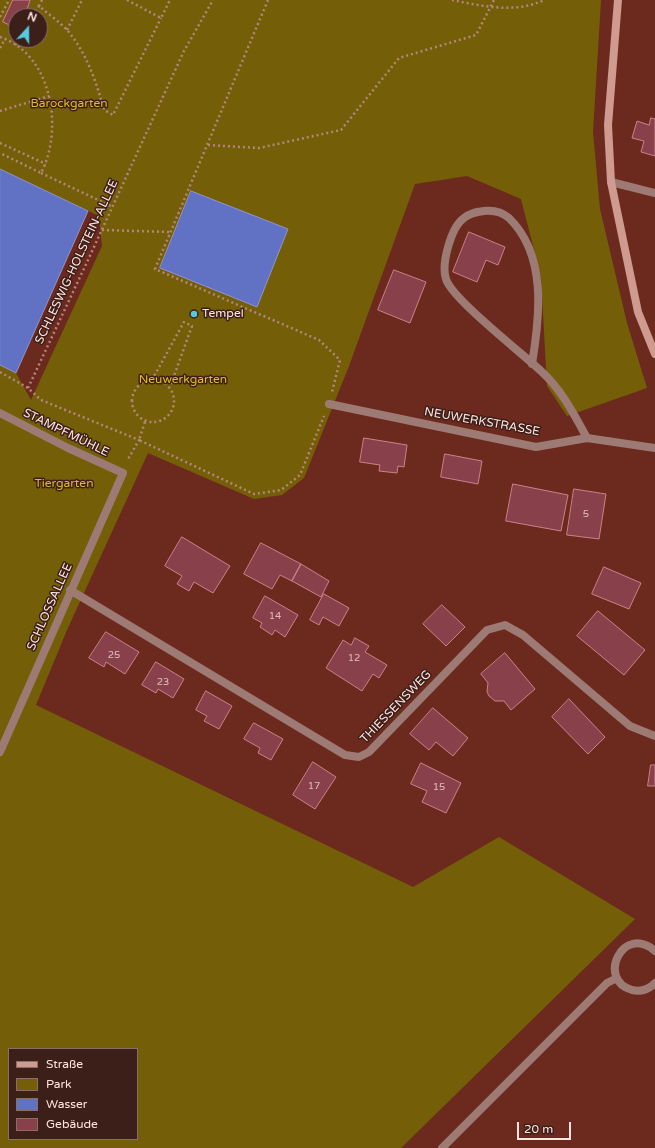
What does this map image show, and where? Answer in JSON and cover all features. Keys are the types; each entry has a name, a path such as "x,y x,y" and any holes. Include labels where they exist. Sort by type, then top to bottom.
{"street":[{"path":"618,0 608,125 611,182 638,312 655,354"},
{"path":"611,182 655,193"},
{"path":"532,364 539,309 536,266 520,229 504,214 490,210 475,212 463,218 451,238 444,260 446,280 458,296 532,364 542,372 571,408 587,438"},
{"name":"NEUWERKSTRASSE","path":"329,404 536,447 587,438 655,448"},
{"name":"STAMPFMÜHLE","path":"0,413 68,448 123,473"},
{"name":"SCHLOSSALLEE","path":"0,752 70,590 123,473"},
{"name":"THIESSENSWEG","path":"70,590 345,755 359,758 369,752 487,630 504,625 523,635 630,726 655,736"},
{"path":"655,951 643,944 635,943 622,950 615,963 617,978 621,984 636,991 644,990 655,983"},
{"path":"442,1148 607,983 617,978"}],"path":[{"path":"0,17 9,0"},
{"path":"42,0 39,6 67,30 86,59 97,83 104,110 112,115 170,0"},
{"path":"67,30 82,0"},
{"path":"127,0 161,18"},
{"name":"SCHLESWIG-HOLSTEIN-ALLEE","path":"28,388 184,51 213,0"},
{"path":"0,372 28,388 42,400 139,440 254,494 280,490 300,475 329,404 340,360 319,340 155,270 268,0"},
{"path":"452,0 490,8 531,6 544,0"},
{"path":"208,145 259,148 341,130 400,58 476,35 494,0"},
{"path":"0,37 8,41"},
{"path":"0,48 5,39"},
{"path":"18,48 32,61 42,78 49,96 53,120 53,136 46,164 41,173"},
{"path":"0,111 49,96"},
{"path":"0,143 46,164"},
{"path":"0,153 113,207"},
{"path":"102,230 170,232"},
{"path":"152,380 184,322 192,326 170,386 174,399 174,408 169,416 160,422 145,422 132,410 131,401 136,388 145,382 152,380 162,381 170,386"},
{"path":"123,473 139,440 145,422"}],"green space":[{"path":"0,0 601,0 593,132 600,209 627,323 647,388 567,416 547,386 541,277 521,199 467,176 415,184 349,366 304,478 282,495 254,499 148,453 67,630 36,705 413,887 499,837 635,919 401,1148 0,1148 0,365 16,373 31,400 102,246 99,216 0,169"}],"water":[{"path":"0,169 88,211 16,373 0,365"},
{"path":"191,191 288,229 257,307 160,268"}],"building":[{"path":"13,0 30,0 28,8 9,8"},
{"path":"8,11 8,24 3,22"},
{"path":"651,118 655,119 655,156 641,152 644,141 632,138 637,121 649,125"},
{"path":"469,232 505,247 498,265 486,260 477,282 453,272"},
{"path":"394,270 426,282 410,323 378,310"},
{"path":"364,438 407,445 404,467 398,466 397,473 379,471 380,465 360,462"},
{"path":"445,454 482,461 478,484 441,477"},
{"path":"513,484 568,495 561,531 506,521"},
{"path":"574,489 606,494 599,539 567,535"},
{"path":"182,537 230,566 213,593 194,582 189,591 177,584 182,576 165,566"},
{"path":"261,543 301,564 292,581 280,575 272,589 244,574"},
{"path":"301,564 329,581 321,597 292,581"},
{"path":"604,567 641,583 629,609 592,594"},
{"path":"324,594 349,608 339,626 323,617 319,625 310,620"},
{"path":"265,596 298,615 285,637 275,630 272,635 260,627 262,623 253,618"},
{"path":"442,605 465,627 446,646 423,624"},
{"path":"598,611 645,650 624,675 577,636"},
{"path":"106,632 139,652 125,674 106,662 104,667 89,658"},
{"path":"355,638 369,646 365,652 387,665 379,678 373,674 362,691 326,668 343,640 351,645"},
{"path":"505,653 535,689 511,710 504,701 495,701 489,696 487,692 488,683 481,674"},
{"path":"156,662 184,679 173,698 158,689 156,693 142,685"},
{"path":"206,691 232,706 219,729 204,721 207,716 196,710"},
{"path":"569,699 605,737 588,754 552,717"},
{"path":"433,708 468,738 453,756 436,742 429,750 410,734"},
{"path":"254,723 283,739 271,760 258,753 260,748 244,739"},
{"path":"313,762 336,777 315,809 293,795"},
{"path":"421,763 461,783 446,813 422,802 427,791 411,784"},
{"path":"651,765 655,765 655,786 648,786"}],"place":[{"name":"Tempel","path":"194,314"}],"park label":[{"name":"Barockgarten","path":"69,104"},
{"name":"Neuwerkgarten","path":"183,380"},
{"name":"Tiergarten","path":"64,484"}]}
